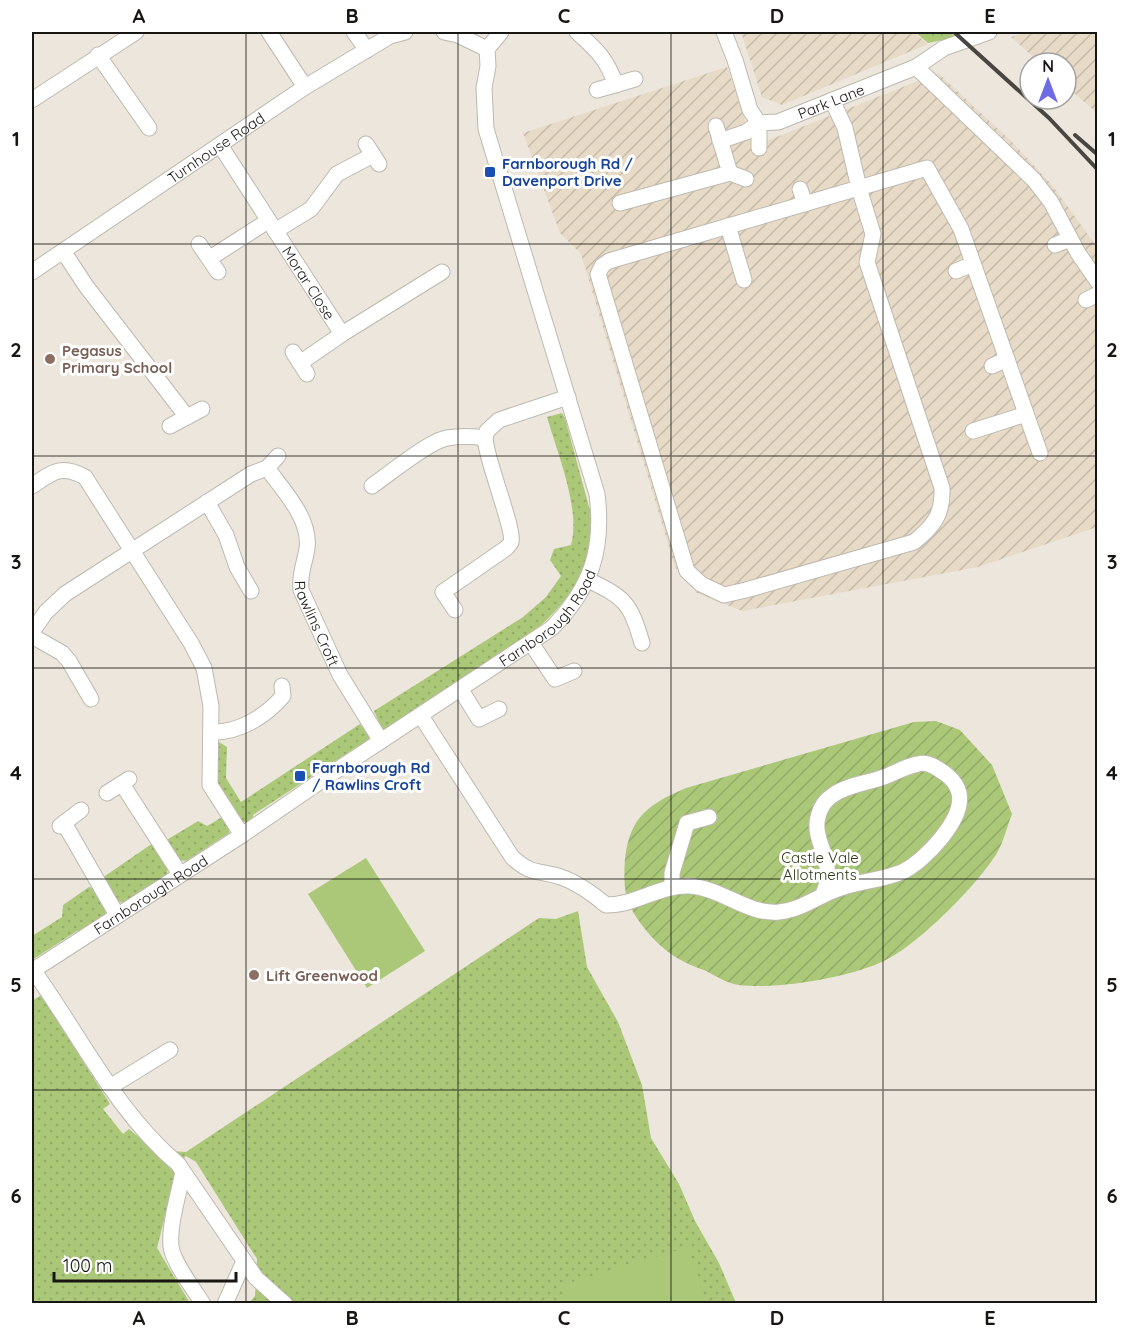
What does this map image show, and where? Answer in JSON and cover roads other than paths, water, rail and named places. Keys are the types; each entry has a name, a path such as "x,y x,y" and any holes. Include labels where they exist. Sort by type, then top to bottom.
{"street":[{"path":"32,100 136,32"},
{"path":"268,32 305,87"},
{"path":"354,32 367,50"},
{"name":"Turnhouse Road","path":"32,272 305,87 390,36 405,32"},
{"path":"444,32 458,35 488,49 501,32"},
{"path":"577,32 601,53 616,85"},
{"path":"724,32 750,110 759,123 759,148"},
{"name":"Park Lane","path":"730,173 718,133 746,132 759,123 778,122 916,67 944,48 989,32"},
{"name":"Farnborough Road","path":"32,970 242,835 531,643 552,628 571,609 588,580 595,556 599,516 597,494 486,129 484,88 488,49"},
{"path":"98,55 149,128"},
{"path":"916,67 1034,180 1051,202 1070,239 1098,282"},
{"path":"597,90 635,79"},
{"path":"832,100 845,128 859,188 873,234 867,262 942,488 942,505 930,530 914,542 724,595 701,584 687,571 598,274 602,266 609,261 728,226 803,196 828,190 859,188 927,168 961,229 1040,453"},
{"name":"Morar Close","path":"220,145 342,334"},
{"name":"Morar Close","path":"210,258 311,209 337,174 373,155"},
{"path":"620,203 730,173 746,179"},
{"path":"728,226 744,280"},
{"path":"1055,245 1070,239"},
{"path":"199,244 218,272"},
{"path":"63,250 86,286 187,417"},
{"path":"956,272 973,264"},
{"name":"Morar Close","path":"300,363 342,334 443,272"},
{"path":"992,366 1007,359"},
{"path":"455,610 443,592 505,549 511,541 511,530 485,447 487,431 499,420 568,398"},
{"path":"170,426 202,409"},
{"path":"973,430 1026,414"},
{"path":"372,486 429,446 445,438 471,436 485,438"},
{"name":"Rawlins Croft","path":"32,634 46,612 65,594 273,462 306,533 307,547 299,577 304,598 340,675 381,741"},
{"path":"32,486 53,472 63,469 75,471 85,477 204,668 212,732 210,785 242,835"},
{"path":"207,502 226,535 237,567 251,591"},
{"path":"588,580 625,601 634,618 642,643"},
{"path":"32,634 62,653 91,699"},
{"path":"531,643 555,679 574,671"},
{"path":"212,732 237,729 273,707 283,696 282,686"},
{"path":"460,690 479,719 499,709"},
{"path":"421,716 512,857 523,867 534,872 566,880 590,891 606,905 628,904 672,886 692,886 719,892 760,912 779,912 797,909 839,888 904,871 929,851 950,827 958,807 959,794 954,781 930,764 920,763 832,795 822,805 817,819 828,867 828,885 822,896"},
{"path":"107,793 125,782 180,874"},
{"path":"81,810 62,824 117,915"},
{"path":"672,886 672,873 687,823 709,817"},
{"path":"32,970 110,1087 162,1150 178,1164 255,1278 285,1304"},
{"path":"110,1087 170,1050"},
{"path":"183,1172 171,1246 175,1257 203,1304"},
{"path":"225,1304 244,1261"}],"railway":[{"path":"954,32 1049,118 1098,170"},
{"path":"1075,135 1098,155"}],"place":[{"name":"Farnborough Rd / Davenport Drive","path":"490,172"},
{"name":"Pegasus Primary School","path":"50,359"},
{"name":"Farnborough Rd / Rawlins Croft","path":"300,776"},
{"name":"Lift Greenwood","path":"254,975"}],"park label":[{"name":"Castle Vale Allotments","path":"820,866"}]}
